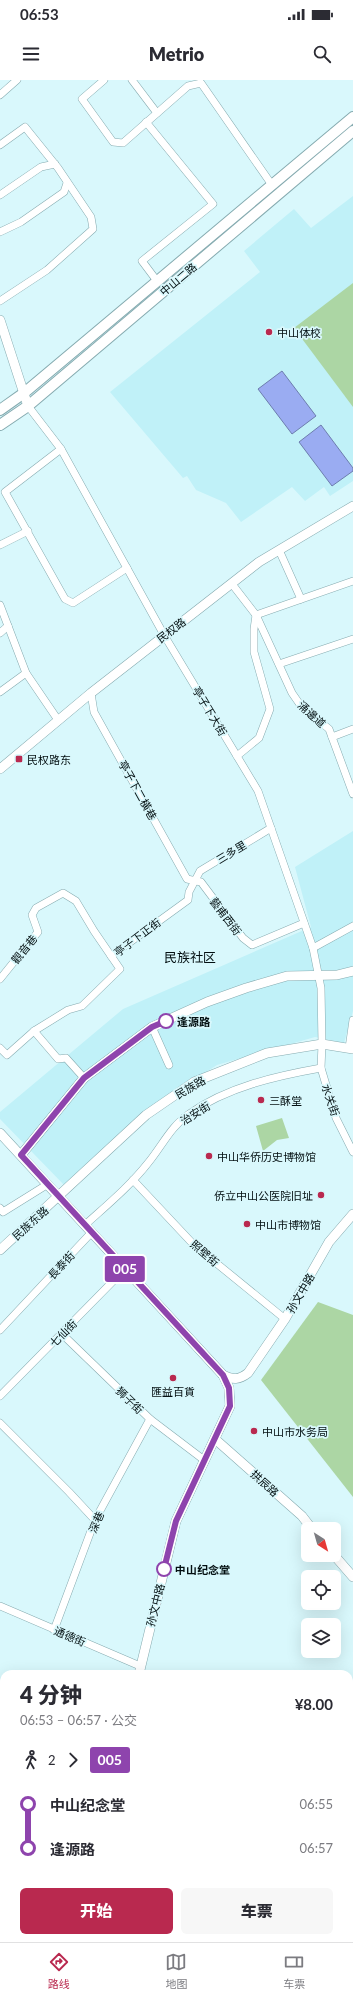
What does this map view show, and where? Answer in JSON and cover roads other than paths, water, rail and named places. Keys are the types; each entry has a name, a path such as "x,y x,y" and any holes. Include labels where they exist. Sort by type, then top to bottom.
{"main road":[{"name":"中山二路","path":"0,410 24,393 353,117"},
{"name":"中山二路","path":"0,424 28,406 353,131"}],"street":[{"path":"0,95 16,80"},
{"path":"104,80 82,99 113,142 123,143 188,86 201,83 272,185"},
{"path":"132,80 157,112"},
{"path":"146,122 213,204 142,261 157,281"},
{"path":"0,145 25,127 55,164 92,217 93,229 47,270 0,301"},
{"path":"0,195 41,167 55,164"},
{"path":"0,232 21,222 64,192 67,183"},
{"path":"0,320 28,406"},
{"name":"亭子下大街","path":"28,406 61,449 164,635 258,790 313,948 319,975 322,1044"},
{"path":"61,449 5,492 65,599 73,603 127,568"},
{"name":"民权路","path":"0,769 91,693 259,562 353,506"},
{"path":"0,545 28,531"},
{"path":"279,550 301,599"},
{"path":"237,756 260,738 270,709 254,652 254,629 256,615 353,581"},
{"name":"涌邊道","path":"232,584 256,615 292,693 301,706 329,729 353,794"},
{"path":"0,605 26,673 58,720"},
{"path":"0,633 8,626"},
{"path":"279,664 353,639"},
{"path":"0,692 26,673"},
{"name":"亭子下二橫巷","path":"91,693 94,712 187,878 195,881"},
{"path":"332,737 353,729"},
{"name":"三多里","path":"195,881 200,871 271,828"},
{"name":"藝甫西街","path":"195,881 201,882 242,938 252,945 304,923"},
{"name":"亭子下正街","path":"0,1048 7,1055 34,1031 68,1010 82,1006 120,969 111,956 188,900 188,892 195,881"},
{"name":"觀音巷","path":"0,979 38,932 32,915 36,908 63,894 76,901 111,956"},
{"path":"313,948 353,926"},
{"path":"21,1155 84,1078 152,1027 207,1002 246,988 287,976 337,976 353,971"},
{"path":"351,1048 353,1020"},
{"path":"152,1027 169,1065"},
{"path":"34,1031 58,1059 66,1058 84,1078"},
{"name":"民族路","path":"59,1196 146,1115 194,1082 267,1053 322,1044 351,1048"},
{"name":"水关街","path":"322,1044 320,1068 336,1118 353,1152"},
{"name":"治安街","path":"89,1229 149,1162 176,1124 189,1114 230,1092 268,1078 320,1068"},
{"path":"0,1133 223,1375"},
{"name":"照壁街","path":"133,1180 194,1245 285,1319"},
{"path":"2,1210 48,1184"},
{"name":"民族东路","path":"0,1250 59,1196"},
{"name":"孙文中路","path":"223,1375 229,1378 239,1379 248,1373 285,1319 329,1242 353,1214"},
{"name":"長泰街","path":"0,1330 89,1229"},
{"name":"七仙街","path":"0,1396 125,1269"},
{"name":"狮子街","path":"62,1334 150,1419 204,1460"},
{"name":"孙文中路","path":"140,1670 176,1521 230,1406 229,1388 223,1375"},
{"name":"深巷","path":"54,1630 95,1520 150,1419"},
{"path":"0,1423 95,1520"},
{"name":"拱辰路","path":"215,1439 302,1516 307,1522"},
{"path":"341,1562 353,1577"},
{"name":"通德街","path":"0,1606 140,1670"}],"water":[{"path":"282,371 316,416 292,434 258,389"},
{"path":"321,425 353,468 353,471 332,486 299,442"}],"place":[{"name":"中山体校","path":"269,332"},
{"name":"民权路东","path":"19,759"},
{"name":"逢源路","path":"166,1021"},
{"name":"三酥堂","path":"261,1100"},
{"name":"中山华侨历史博物馆","path":"209,1156"},
{"name":"侨立中山公医院旧址","path":"321,1195"},
{"name":"中山市博物馆","path":"247,1224"},
{"name":"匯益百貨","path":"173,1378"},
{"name":"中山市水务局","path":"254,1431"},
{"name":"中山纪念堂","path":"164,1569"}],"district":[{"name":"民族社区","path":"190,957"}]}
